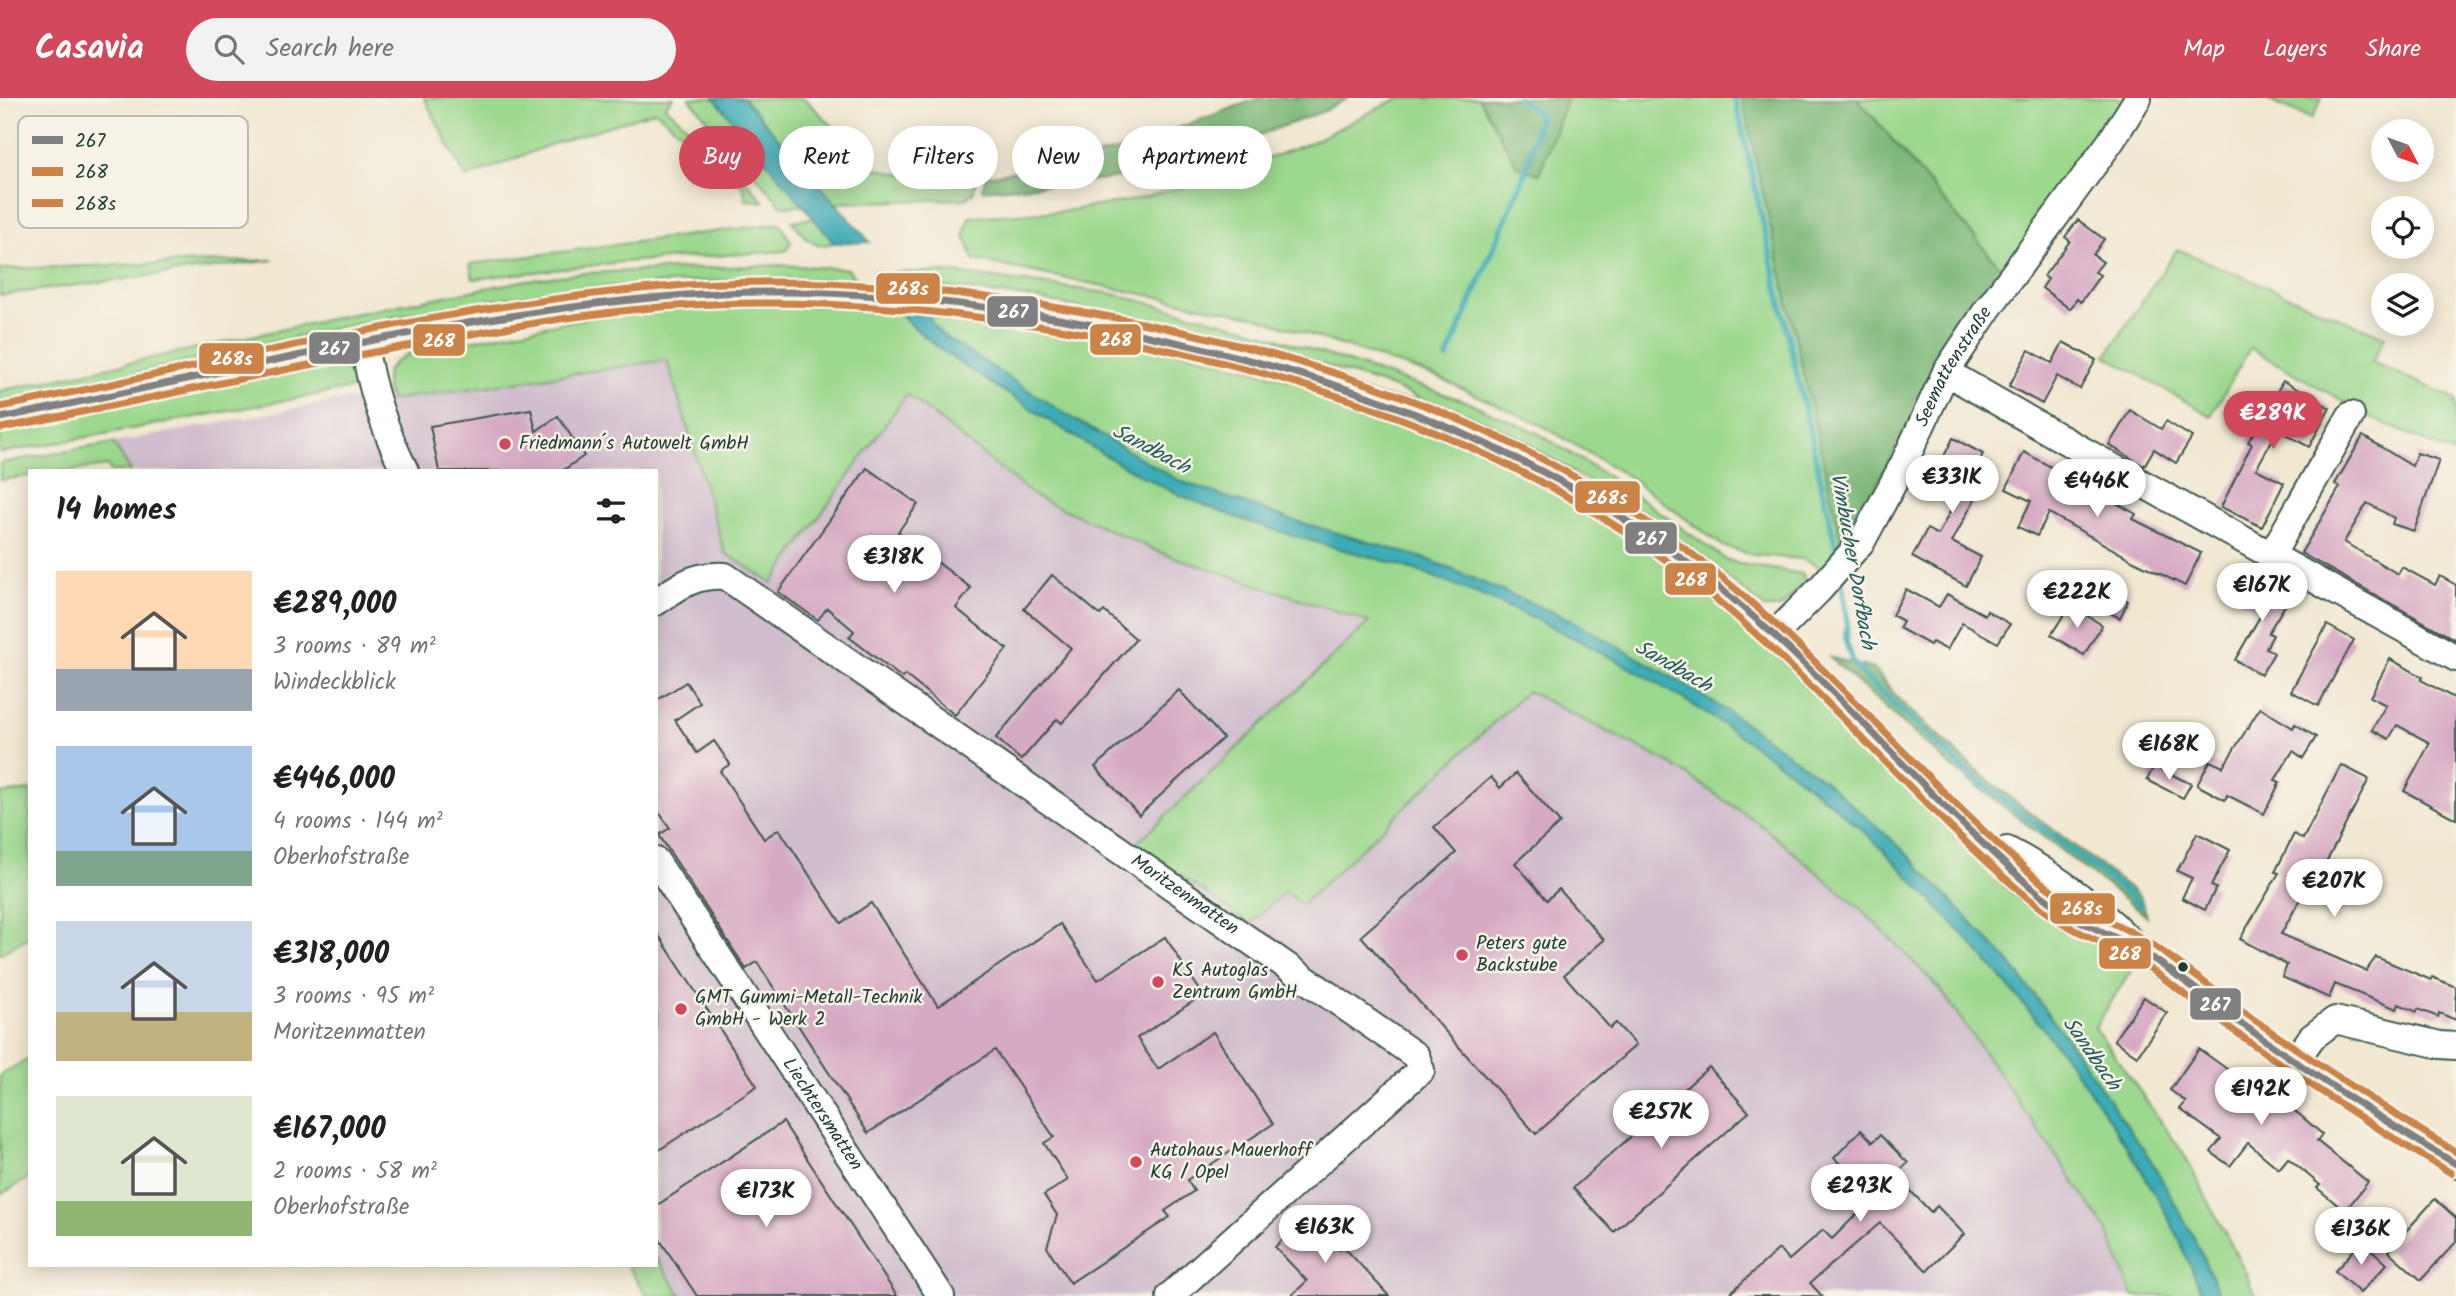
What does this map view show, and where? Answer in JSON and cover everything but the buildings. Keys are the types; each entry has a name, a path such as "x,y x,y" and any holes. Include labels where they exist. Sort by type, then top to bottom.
{"street":[{"name":"Seemattenstraße","path":"1773,635 1819,590 1862,541 1903,464 1946,372 1987,310 2111,141 2138,98"},
{"path":"0,418 505,318 627,300 727,294 861,296 967,304 1105,325 1235,354 1356,389 1435,418 1559,477 1636,524 1729,595 1773,635 1968,829 2017,855 2062,885 2107,919 2135,946 2295,1061 2367,1111 2456,1164"},
{"path":"364,344 373,391 404,469"},
{"path":"1946,372 2456,658"},
{"path":"2272,554 2351,415"},
{"name":"Moritzenmatten","path":"658,601 679,586 705,575 725,576 1416,1056 1420,1070 1170,1296"},
{"name":"Liechtersmatten","path":"658,864 941,1296"},
{"path":"2295,1061 2312,1037 2335,1020 2440,1045 2456,1046"}],"shaded area":[{"path":"667,360 725,553 772,582 907,394 1034,496 1159,552 1370,622 1137,843 1285,891 1302,904 1527,691 1671,764 1761,825 1862,910 1940,989 2106,1228 2133,1296 681,1296 658,1262 658,469 130,469 113,443 340,400 390,400"}],"green space":[{"path":"424,98 673,98 665,106 687,126 679,126 679,131 656,111 552,144 466,178"},
{"path":"689,98 714,98 738,126 713,126"},
{"path":"743,98 804,98 833,126 779,126 779,139"},
{"path":"1259,98 1348,98 1324,111 1272,130 1272,126 1183,126"},
{"path":"1398,98 1479,98 1517,166 1539,174 1567,98 1742,98 1843,550 1834,562 1820,567 1802,559 1753,555 1723,546 1626,475 1541,425 1437,377 1257,317 974,260 964,235 969,217 1066,211 1134,200 1175,189 1272,189 1272,157 1312,142"},
{"path":"1479,98 1567,98 1539,174 1517,166"},
{"path":"1742,98 1857,98 2006,274 1934,374 1843,550"},
{"path":"1857,98 2131,98 2006,274"},
{"path":"2262,98 2322,98 2312,119"},
{"path":"1118,150 1118,177 1104,179 1104,154"},
{"path":"765,158 779,174 779,189 792,189 806,206 782,206 765,186"},
{"path":"874,167 888,171 888,189 974,189 965,199 835,203 823,189 874,189"},
{"path":"1012,172 1012,188 998,189 998,174"},
{"path":"744,189 753,189 764,202 746,200"},
{"path":"815,218 834,243 819,246 807,239 792,221"},
{"path":"780,223 791,242 786,251 622,262 473,279 470,264"},
{"path":"2177,249 2371,331 2371,336 2385,337 2372,362 2456,399 2456,455 2376,420 2250,348 2211,416 2106,356"},
{"path":"274,260 0,295 0,269"},
{"path":"780,265 848,269 856,280 741,279 655,284 573,289 472,303 346,326 0,404 0,391 348,315 527,280 583,273"},
{"path":"894,272 947,272 1109,293 1246,328 1468,402 1539,434 1623,486 1725,559 1803,574 1805,582 1781,608 1764,608 1705,558 1630,506 1528,445 1397,389 1290,354 1033,298 902,282"},
{"path":"839,305 898,311 924,336 967,368 1154,483 1255,524 1415,570 1533,618 1649,679 1759,749 1811,788 1881,848 1975,948 2037,1020 2094,1097 2146,1177 2174,1228 2203,1296 2133,1296 2106,1228 1940,989 1862,910 1761,825 1671,764 1527,691 1302,905 1285,891 1250,924 1136,844 1369,622 1159,552 1034,496 907,394 772,583 725,553 667,360 390,400 387,391 386,376 391,365 412,352 613,313 681,307"},
{"path":"929,316 1046,325 1162,347 1302,383 1504,459 1667,559 1774,652 2062,925 2135,965 2095,1027 2183,1153 2244,1269 2255,1296 2220,1296 2194,1238 2152,1162 2072,1046 2011,964 1901,848 1824,780 1738,718 1571,620 1427,559 1292,520 1180,481 1072,418 945,337 934,327"},
{"path":"329,366 344,370 355,378 353,388 0,453 0,427 196,387"},
{"path":"113,443 130,469 110,469 108,466 28,469 28,476 0,480 0,463"},
{"path":"1829,657 1874,669 1900,701 1984,777 2140,896 2147,916 1953,768"},
{"path":"28,790 28,937 0,954 0,794"},
{"path":"28,1059 28,1178 0,1195 0,1075"},
{"path":"658,1261 682,1296 647,1296 628,1267 658,1267"}],"water":[{"path":"714,98 743,98 779,139 779,177 765,160 765,126 737,126"},
{"path":"789,189 823,189 870,242 834,243"},
{"path":"898,311 929,316 934,327 945,337 1072,418 1180,481 1292,520 1427,559 1571,620 1738,718 1824,780 1901,848 2011,964 2072,1046 2152,1162 2194,1238 2220,1296 2203,1296 2174,1228 2121,1136 2066,1058 2007,984 1860,828 1759,749 1649,679 1533,618 1415,570 1255,524 1154,483 967,368 924,336"}],"waterway":[{"path":"1447,358 1526,171 1540,115 1518,98"},
{"name":"Vimbucher Dorfbach","path":"1735,98 1838,557"},
{"name":"Sandbach","path":"875,273 880,280"},
{"name":"Vimbucher Dorfbach","path":"1841,575 1847,620 1846,641 1853,663 1868,680 1971,775 2140,905"}],"transit line":[{"name":"268s","path":"0,407 412,322 579,296 713,283 816,282 867,285 1021,302 1155,326 1318,368 1397,395 1475,427 1550,463 1623,506 1692,554 1784,632 1954,802 2042,883 2069,901 2150,943 2300,1051 2456,1152"},
{"name":"267","path":"0,418 330,349 495,318 662,297 761,292 861,295 1010,311 1224,353 1305,376 1384,402 1462,433 1537,469 1611,511 1681,558 1774,635 1987,847 2042,896 2076,919 2149,956 2318,1077 2456,1164"},
{"name":"268","path":"2,428 314,364 514,327 611,312 726,304 874,307 1022,323 1152,346 1311,387 1389,414 1465,445 1539,481 1610,522 1678,569 1725,606 1813,688 1939,816 2038,906 2066,925 2145,965 2313,1086 2451,1173"}],"place":[{"name":"Friedmann´s Autowelt GmbH","path":"505,444"},
{"name":"Peters gute Backstube","path":"1462,955"},
{"name":"KS Autoglas Zentrum GmbH","path":"1158,982"},
{"name":"GMT Gummi-Metall-Technik GmbH - Werk 2","path":"681,1009"},
{"name":"Autohaus Mauerhoff KG / Opel","path":"1136,1162"}]}
